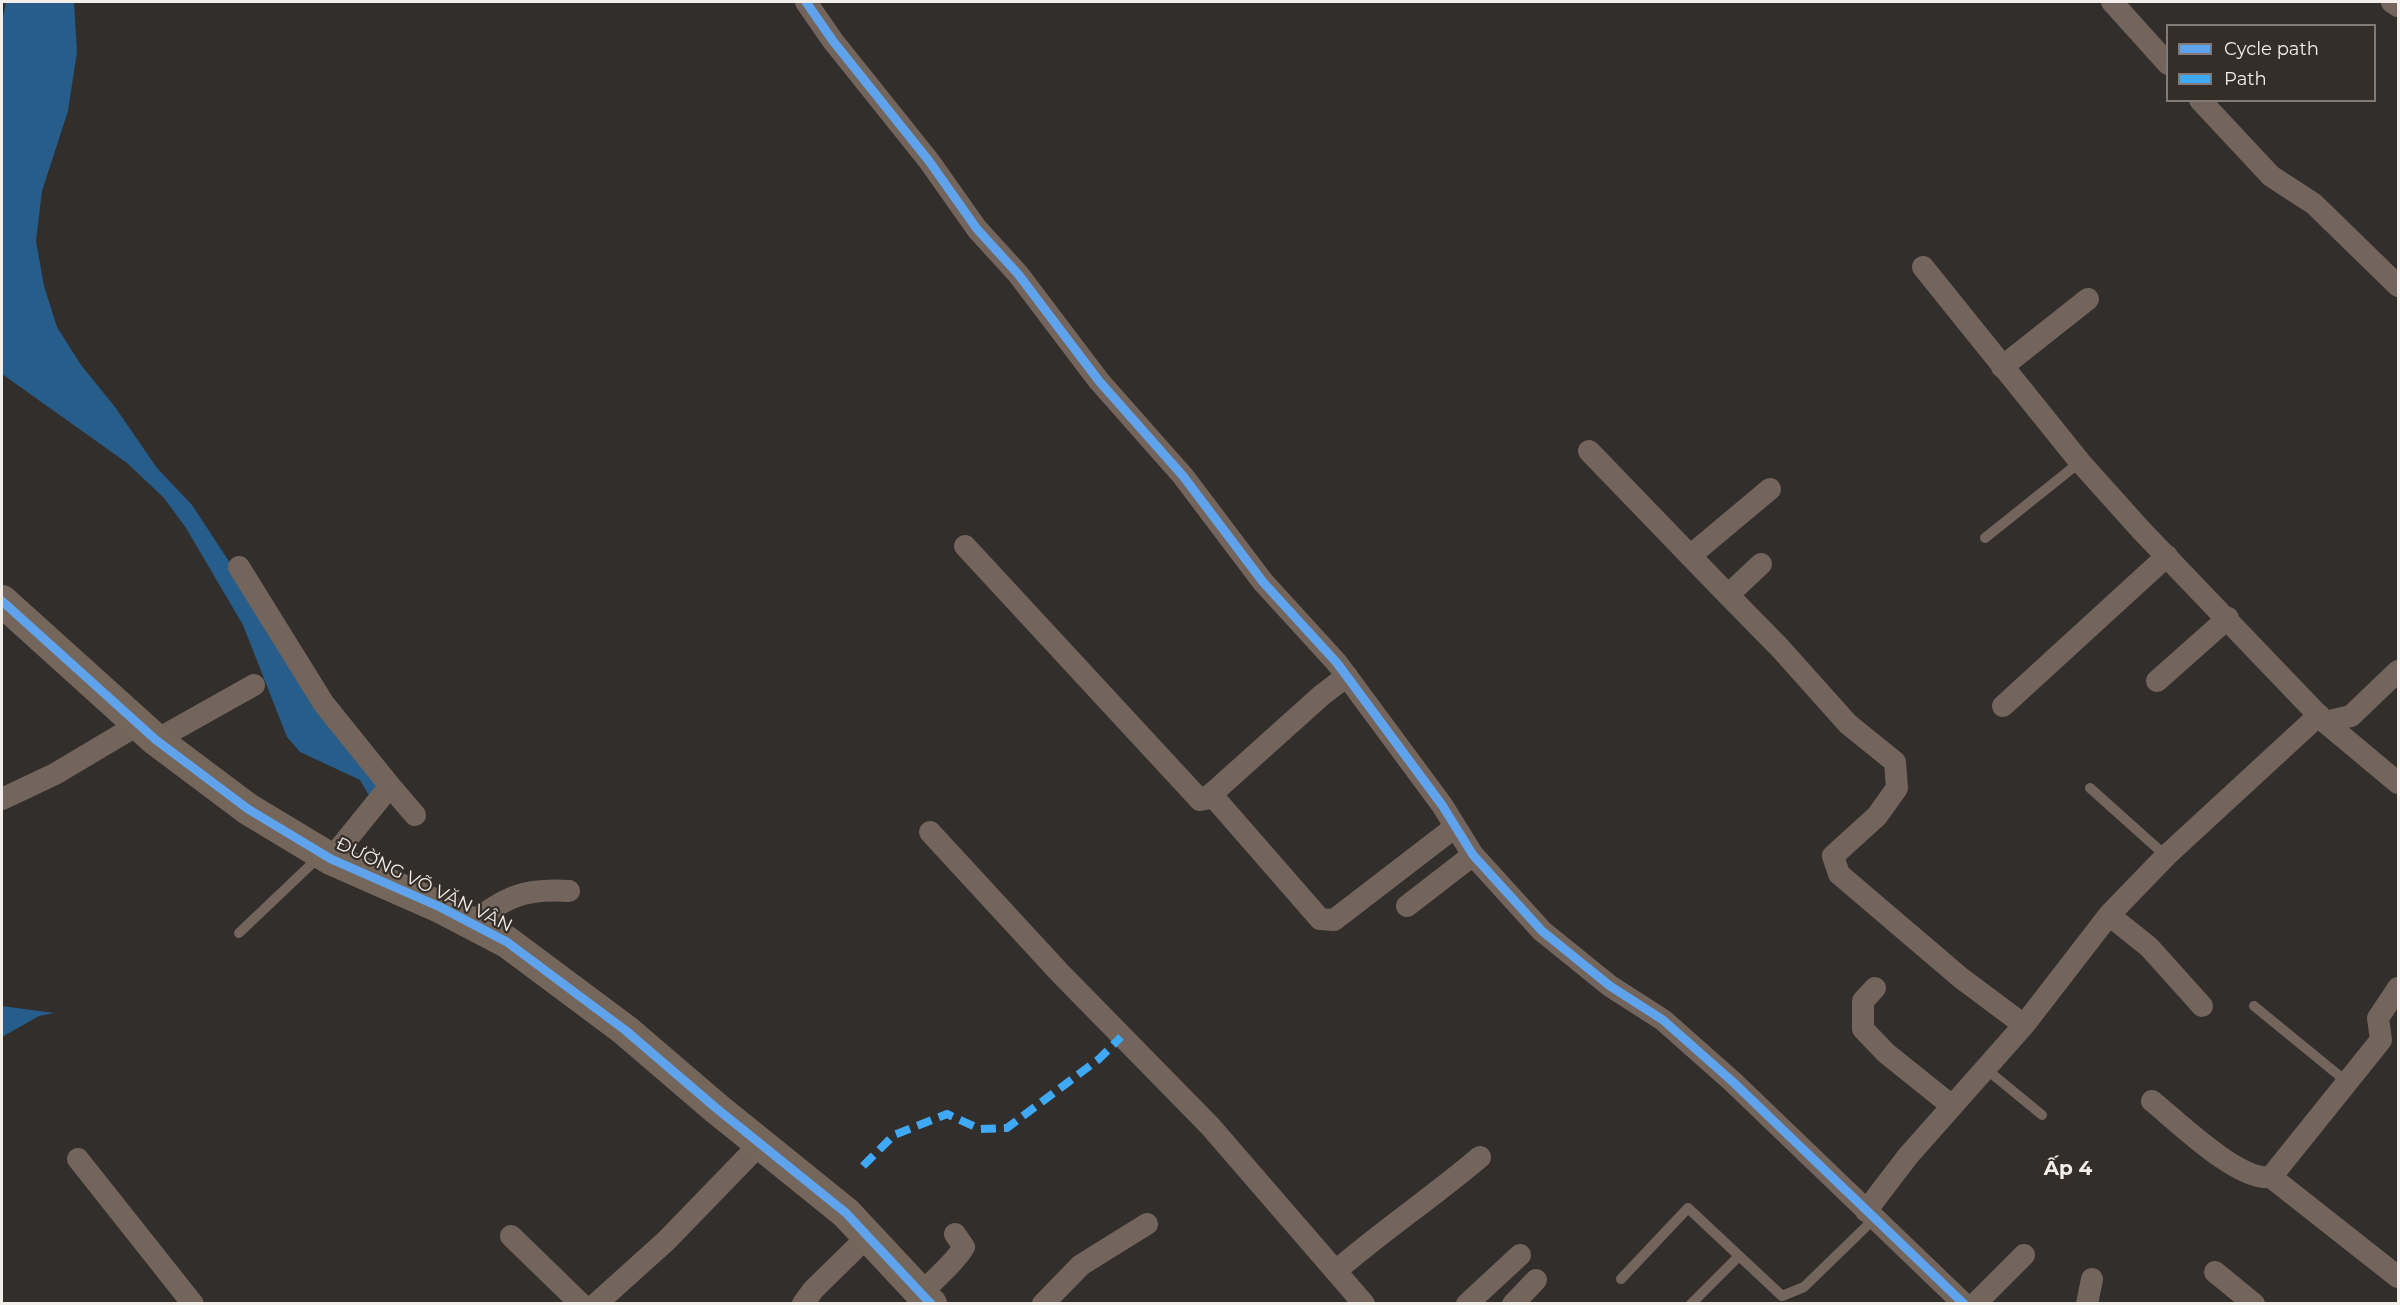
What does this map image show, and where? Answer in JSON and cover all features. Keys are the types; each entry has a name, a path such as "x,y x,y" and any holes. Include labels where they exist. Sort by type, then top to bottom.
{"street":[{"path":"806,2 833,41 928,161 977,230 1018,274 1099,381 1183,476 1263,582 1347,676 1473,855 1542,931 1610,986 1664,1020 1733,1082 1961,1302 2024,1255"},
{"path":"2112,2 2166,62"},
{"path":"2392,2 2398,6"},
{"path":"2202,102 2271,176 2314,204 2398,286"},
{"path":"1923,267 2080,462 2322,719 2398,783"},
{"path":"2002,367 2088,299"},
{"path":"1589,451 1780,648 1848,724 1895,762 1897,788 1876,816 1833,856 1839,874 1961,978 2024,1025"},
{"path":"1690,556 1770,489"},
{"path":"965,546 1200,800 1211,794 1322,695 1347,676"},
{"path":"2003,706 2167,556"},
{"path":"1728,595 1761,564"},
{"path":"239,567 324,704 415,814"},
{"name":"ĐƯỜNG VÕ VĂN VÂN","path":"2,601 148,732 248,809 326,856 507,942 624,1030 846,1213 927,1298"},
{"path":"2157,681 2228,618"},
{"path":"1870,1215 1908,1156 2024,1025 2109,915 2166,856 2322,719 2351,716 2398,671"},
{"path":"2,799 254,685"},
{"path":"326,856 390,786"},
{"path":"1211,794 1320,919 1327,922 1343,914 1455,827"},
{"path":"930,832 1060,973 1210,1126 1364,1304"},
{"path":"1407,906 1473,855"},
{"path":"471,923 500,902 520,893 568,891"},
{"path":"2109,915 2149,947 2202,1006"},
{"path":"1875,988 1863,1001 1863,1029 1886,1053 1952,1106"},
{"path":"2152,1101 2218,1155 2247,1174 2259,1179 2271,1177 2381,1040 2378,1018 2398,988"},
{"path":"596,1304 666,1242 760,1144"},
{"path":"1336,1271 1480,1157"},
{"path":"78,1159 193,1304"},
{"path":"2271,1177 2398,1277"},
{"path":"1043,1304 1081,1265 1147,1224"},
{"path":"927,1298 939,1274 955,1262 963,1247 955,1234"},
{"path":"803,1304 813,1290 869,1235"},
{"path":"511,1236 581,1304"},
{"path":"1467,1304 1520,1255"},
{"path":"2215,1272 2254,1304"},
{"path":"1513,1304 1536,1280"},
{"path":"2086,1304 2092,1280"}],"lane":[{"path":"1984,538 2080,462"},
{"path":"2090,788 2166,856"},
{"path":"240,933 326,856"},
{"path":"2254,1006 2347,1082"},
{"path":"1986,1069 2042,1115"},
{"path":"1622,1279 1688,1208 1782,1296 1804,1287 1870,1215"},
{"path":"1691,1304 1739,1256"}],"water":[{"path":"6,2 74,2 77,52 68,111 42,191 36,241 44,286 57,327 81,365 115,407 157,468 192,505 379,777 373,795 368,794 360,780 300,752 287,737 243,625 186,528 164,498 127,463 2,374 2,22"},
{"path":"2,1006 54,1013 39,1016 2,1037"}],"marked path":[{"path":"863,1166 894,1135 947,1114 980,1129 1007,1128 1099,1059 1121,1037"}],"cycle path":[{"path":"806,2 833,41 929,161 977,229 1018,274 1099,381 1183,476 1263,582 1337,663 1442,805 1473,855 1542,931 1610,986 1663,1020 1733,1082 1964,1304"},
{"path":"2,601 156,740 248,809 331,859 440,907 507,942 625,1030 716,1108 846,1213 931,1304"}],"district":[{"name":"Ấp 4","path":"2068,1169"}]}
